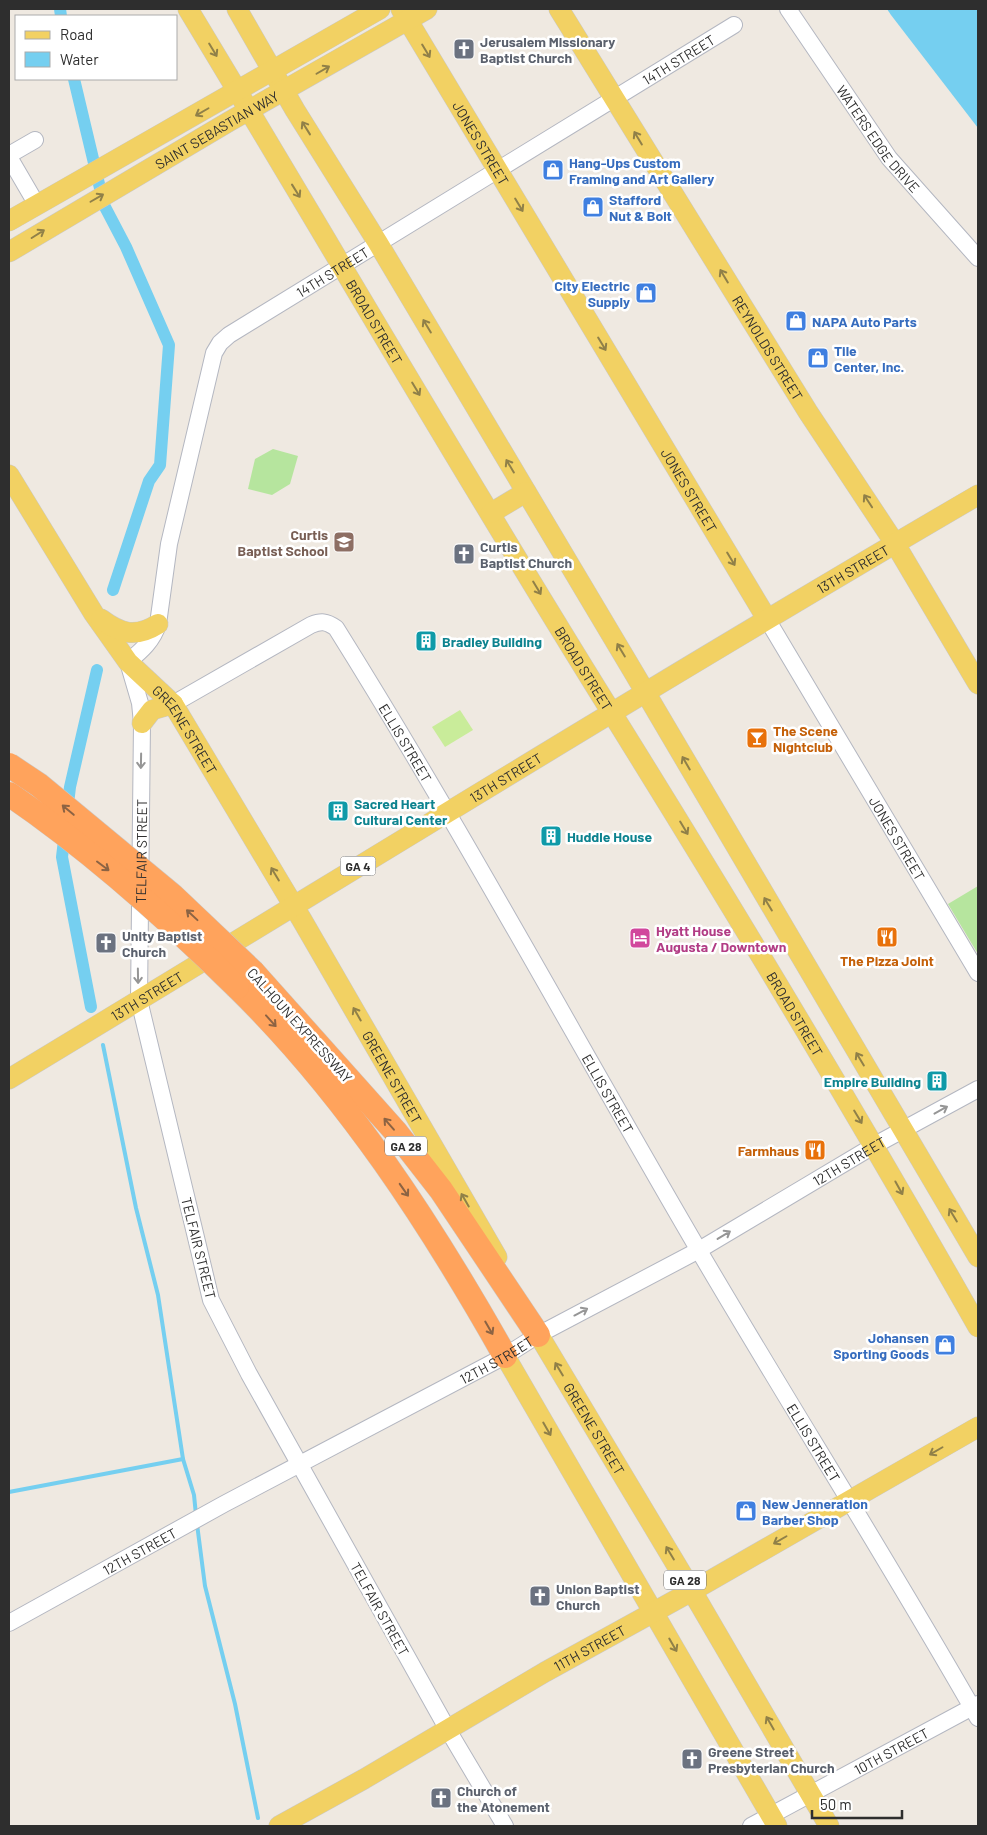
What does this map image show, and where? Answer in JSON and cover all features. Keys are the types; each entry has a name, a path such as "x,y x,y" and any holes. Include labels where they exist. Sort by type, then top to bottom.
{"highway":[{"name":"CALHOUN EXPRESSWAY","path":"9,765 39,785 173,896 245,979 395,1131 440,1190 538,1335"},
{"name":"CALHOUN EXPRESSWAY","path":"9,794 112,872 174,926 245,979 268,1017 356,1122 416,1207 505,1356"}],"main road":[{"name":"BROAD STREET","path":"188,9 491,513 760,953 875,1145 978,1327"},
{"path":"237,9 272,72 378,243 646,692 978,1257"},
{"name":"SAINT SEBASTIAN WAY","path":"9,221 380,9"},
{"name":"SAINT SEBASTIAN WAY","path":"9,252 66,216 284,92 404,14 427,9"},
{"name":"REYNOLDS STREET","path":"559,9 808,412 894,542 978,684"},
{"name":"JONES STREET","path":"404,14 767,619"},
{"name":"GREENE STREET","path":"9,475 94,614 128,662 173,704 483,1230 538,1335 692,1591 829,1826"},
{"path":"491,513 526,492"},
{"name":"13TH STREET","path":"9,1079 894,542 978,495"},
{"path":"94,614 123,632 135,634 158,624"},
{"path":"142,723 152,710 173,704"},
{"path":"760,953 788,936"},
{"name":"GA 28","path":"505,1356 774,1821"},
{"name":"11TH STREET","path":"284,1825 545,1672 692,1591 978,1427"}],"street":[{"name":"WATERS EDGE DRIVE","path":"788,9 889,158 978,258"},
{"name":"14TH STREET","path":"128,662 155,635 170,534 214,353 220,343 378,243 734,25"},
{"path":"35,140 9,156 37,205"},
{"name":"JONES STREET","path":"767,619 978,973"},
{"name":"ELLIS STREET","path":"173,704 311,625 319,622 328,622 339,634 448,812 699,1250 976,1710"},
{"name":"TELFAIR STREET","path":"128,662 140,703 142,723 139,1000 211,1300 249,1374 448,1730 505,1826"},
{"name":"12TH STREET","path":"9,1623 224,1504 505,1356 538,1335 699,1250 875,1145 978,1089"},
{"name":"10TH STREET","path":"751,1826 774,1821 810,1793 976,1710"}],"green space":[{"path":"273,449 298,456 290,484 272,495 248,489 255,459"},
{"path":"460,710 473,730 445,747 432,727"},
{"path":"978,886 978,954 948,904"}],"water":[{"path":"887,9 978,9 978,128 891,15"}],"waterway":[{"path":"60,9 61,15"},
{"path":"74,80 104,205 126,247 169,345 160,465 149,481 113,590"},
{"path":"67,812 70,787 97,670"},
{"path":"65,832 62,857 91,1007"},
{"path":"103,1045 136,1208 158,1295 183,1459 194,1495 196,1515"},
{"path":"9,1492 183,1459"},
{"path":"197,1524 205,1586 235,1704 258,1818"}],"place":[{"name":"Jerusalem Missionary Baptist Church","path":"464,49"},
{"name":"Hang-Ups Custom Framing and Art Gallery","path":"553,170"},
{"name":"Stafford Nut & Bolt","path":"593,207"},
{"name":"City Electric Supply","path":"646,293"},
{"name":"NAPA Auto Parts","path":"796,321"},
{"name":"Tile Center, Inc.","path":"818,358"},
{"name":"Curtis Baptist School","path":"344,542"},
{"name":"Curtis Baptist Church","path":"464,554"},
{"name":"Bradley Building","path":"426,641"},
{"name":"The Scene Nightclub","path":"757,738"},
{"name":"Sacred Heart Cultural Center","path":"338,811"},
{"name":"Huddle House","path":"551,836"},
{"name":"The Pizza Joint","path":"887,937"},
{"name":"Hyatt House Augusta / Downtown","path":"640,938"},
{"name":"Unity Baptist Church","path":"106,943"},
{"name":"Empire Building","path":"937,1081"},
{"name":"Farmhaus","path":"815,1150"},
{"name":"Johansen Sporting Goods","path":"945,1345"},
{"name":"New Jenneration Barber Shop","path":"746,1511"},
{"name":"Union Baptist Church","path":"540,1596"},
{"name":"Greene Street Presbyterian Church","path":"692,1759"},
{"name":"Church of the Atonement","path":"441,1798"}]}
